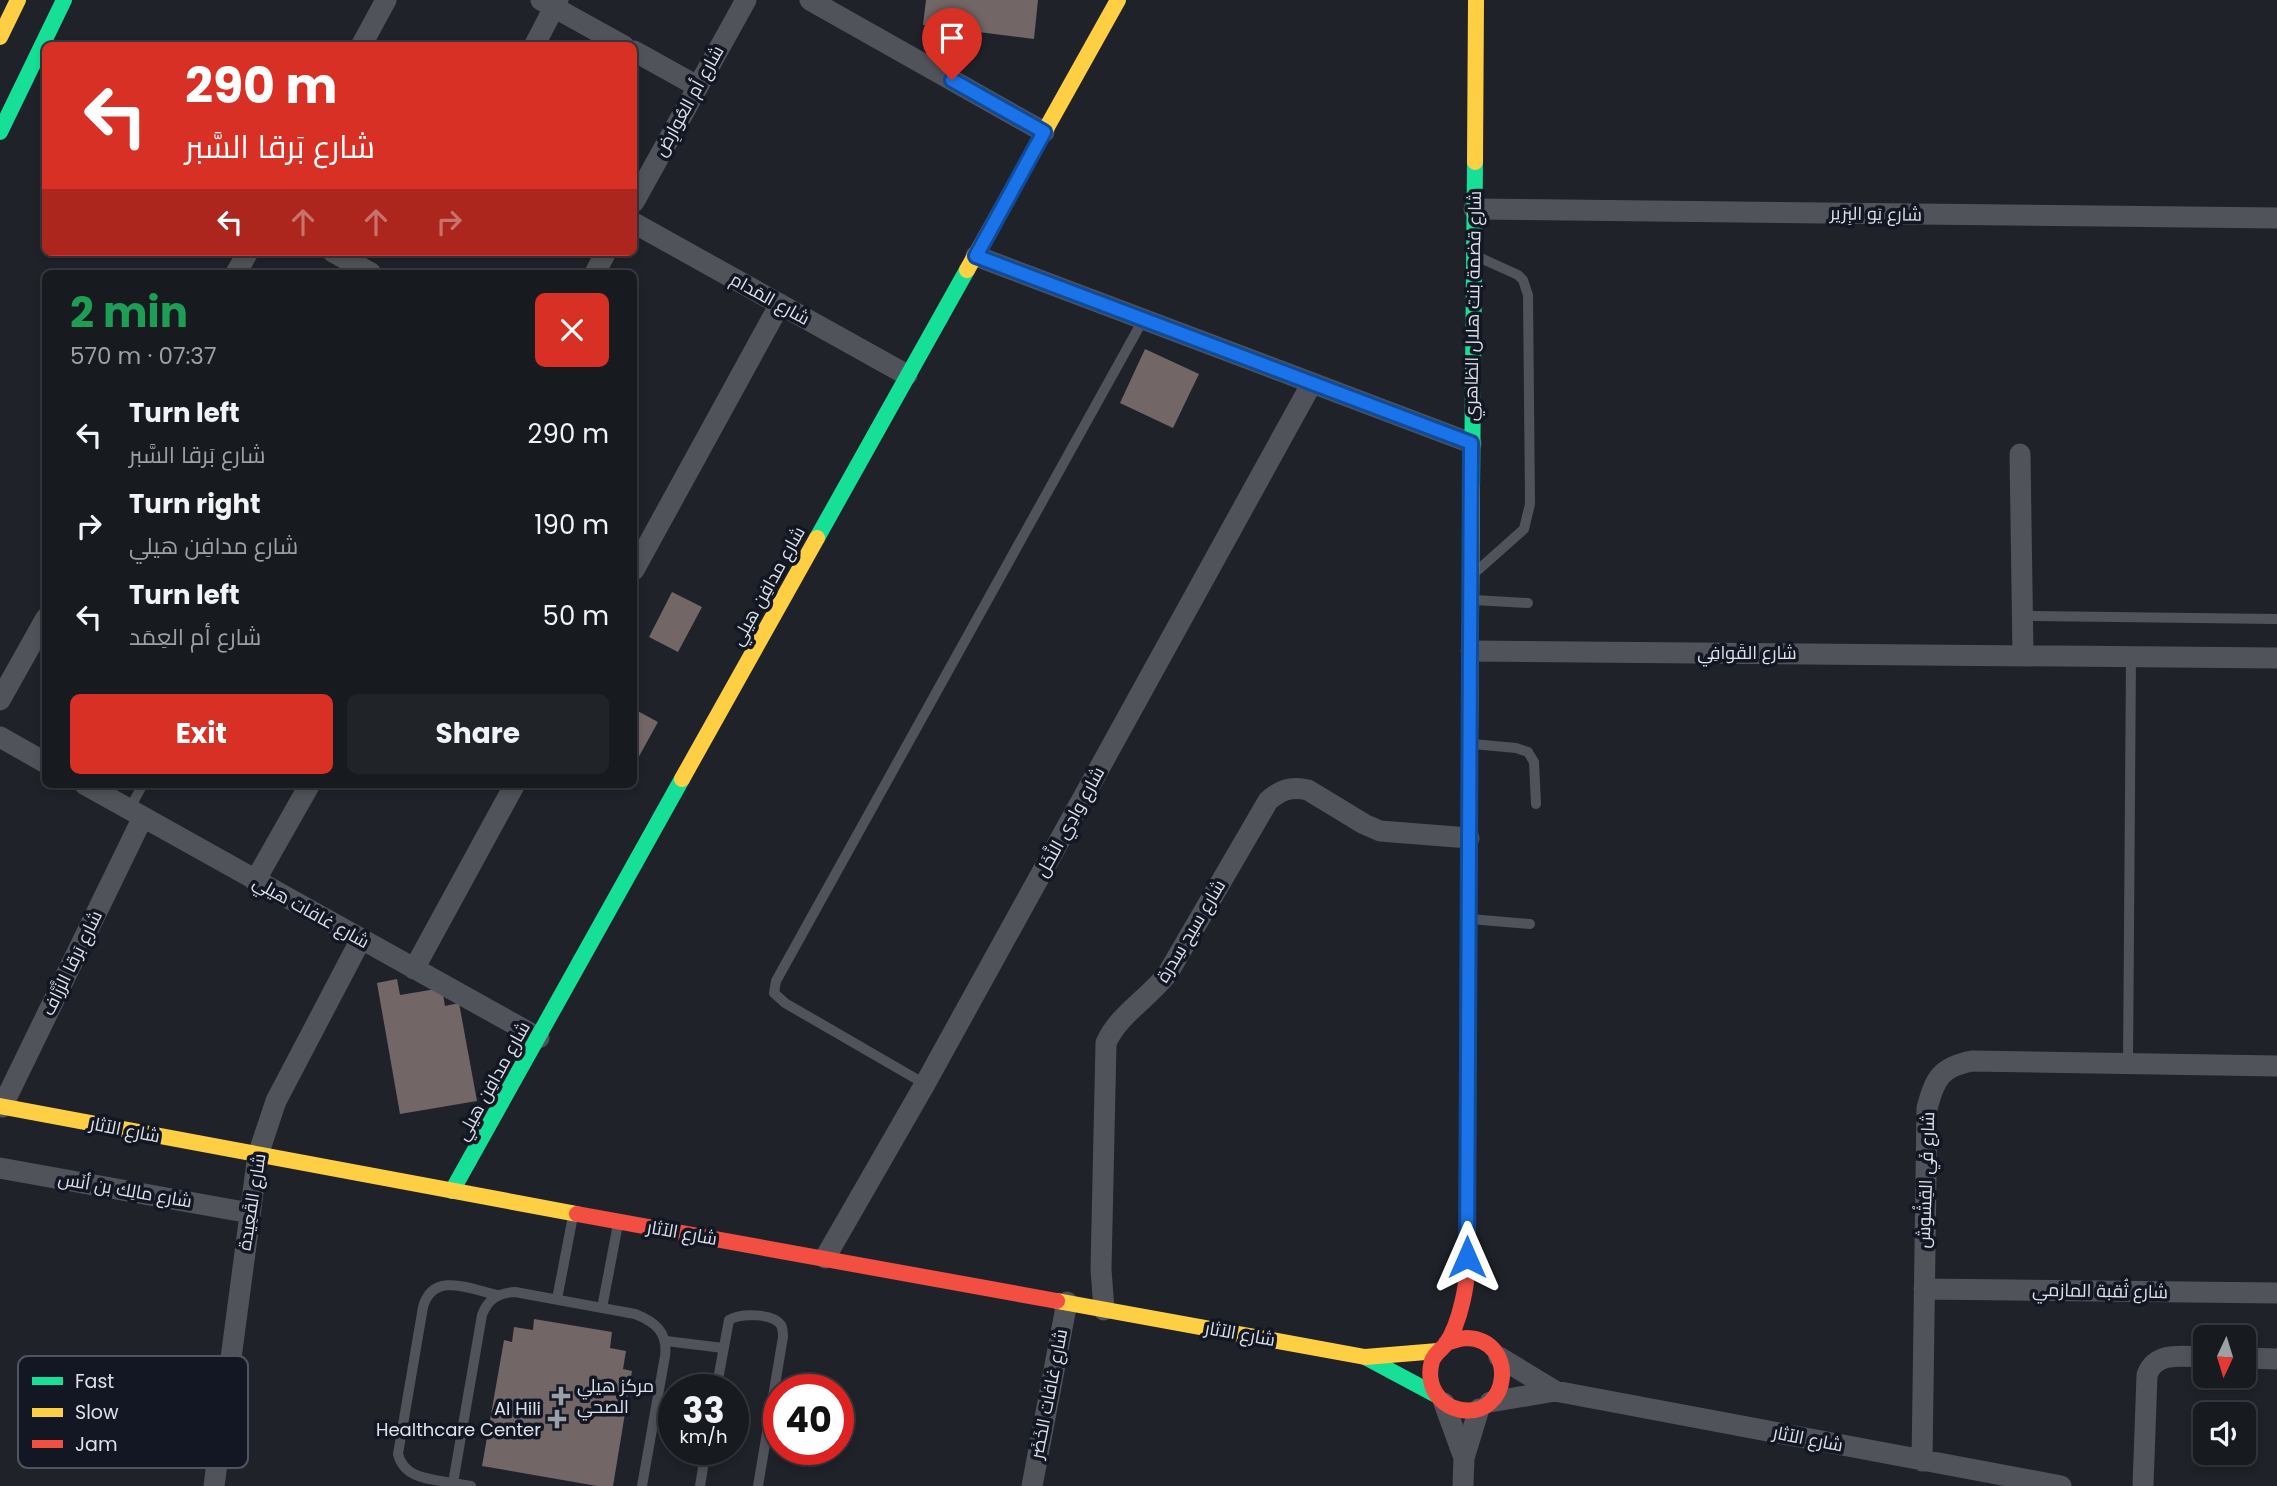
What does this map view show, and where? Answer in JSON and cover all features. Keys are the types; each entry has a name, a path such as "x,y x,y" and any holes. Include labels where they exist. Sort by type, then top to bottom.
{"main road":[{"path":"0,37 18,0"},
{"path":"44,42 64,0"},
{"name":"شارع مدافِن هيلي","path":"452,1191 1118,0"},
{"name":"شارع قضمة بنت هلال الظاهري","path":"1476,0 1467,1283 1495,1352"},
{"path":"0,132 42,45"},
{"name":"شارع الآثار","path":"1,1107 1365,1357 1442,1347"},
{"name":"شارع قضمة بنت هلال الظاهري","path":"1442,1347 1467,1283"},
{"path":"1468,1337 1481,1340 1495,1352 1503,1368 1503,1381 1498,1393 1484,1406 1466,1411 1455,1409 1440,1399 1430,1373 1432,1361 1442,1347 1457,1338 1468,1337"},
{"name":"شارع الآثار","path":"1365,1357 1440,1399"}],"street":[{"path":"363,42 386,0"},
{"name":"شارع أم العُوارِض","path":"637,196 746,0"},
{"path":"814,1 1044,132"},
{"path":"536,42 551,2 617,42"},
{"path":"637,53 696,86"},
{"name":"شارع يَو البِرَير","path":"1475,209 2277,218"},
{"name":"شارع المَدام","path":"637,225 907,375"},
{"path":"340,256 366,270"},
{"path":"976,256 1471,443"},
{"path":"637,565 780,304"},
{"name":"شارع وادِي النَّخَل","path":"825,1258 925,1084 1312,383"},
{"path":"2020,454 2023,655"},
{"path":"0,700 42,625"},
{"name":"شارع القَوافِي","path":"1471,651 2277,658"},
{"path":"0,737 42,761"},
{"name":"شارع غافات هيلي","path":"91,788 539,1038"},
{"path":"255,881 308,788"},
{"path":"414,969 514,788"},
{"name":"شارع سيح سِدرة","path":"1104,1310 1101,1269 1106,1043 1118,1024 1150,995 1168,974 1268,801 1286,789 1308,790 1380,831 1469,838"},
{"name":"شارع بَرقا الزَّرَّاف","path":"1,1107 136,814"},
{"name":"شارع القَعِيدة","path":"231,1356 258,1155 276,1101 360,939"},
{"name":"شارع فَي القِشُوش","path":"1922,1461 1927,1108 1931,1092 1940,1075 1953,1064 1972,1061 2277,1066"},
{"name":"شارع مالِك بن أنَس","path":"0,1168 250,1213"},
{"name":"شارع ثُقبة المازمي","path":"1924,1289 2277,1293"},
{"name":"شارع غافات الخَضَر","path":"1032,1486 1067,1302"},
{"name":"شارع الآثار","path":"1495,1352 1555,1391 2061,1486"},
{"path":"2143,1486 2147,1375 2154,1362 2166,1357 2193,1357"},
{"path":"2256,1358 2277,1359"},
{"name":"شارع الآثار","path":"1484,1406 1555,1391"},
{"path":"1440,1399 1464,1458"},
{"path":"1463,1486 1464,1458 1484,1406"},
{"name":"شارع القَعِيدة","path":"214,1486 216,1468"}],"lane":[{"path":"1471,576 1524,529 1530,504 1527,287 1518,275 1474,255"},
{"path":"925,1084 785,1003 774,993 776,981 1143,320"},
{"path":"1471,599 1528,603"},
{"path":"2023,616 2277,620"},
{"path":"2128,1065 2131,656"},
{"path":"1470,744 1516,748 1528,752 1534,762 1536,804"},
{"path":"136,814 142,788"},
{"path":"1468,919 1530,924"},
{"path":"557,1299 574,1213"},
{"path":"602,1308 618,1221"},
{"path":"471,1486 408,1472 400,1464 398,1454 426,1296 441,1285 497,1295"},
{"path":"453,1483 482,1315 485,1307 497,1295 523,1292 647,1319 657,1325 666,1341 665,1356 642,1486"},
{"path":"719,1374 729,1320 734,1317 769,1318 779,1322 783,1328 758,1486"},
{"path":"666,1341 723,1349"},
{"path":"700,1486 703,1465"}],"building":[{"path":"926,0 1038,0 1034,39 923,25"},
{"path":"1145,349 1199,374 1173,428 1120,403"},
{"path":"672,592 702,607 678,652 649,637"},
{"path":"637,711 658,722 637,760"},
{"path":"397,979 400,995 442,988 445,1006 459,1003 477,1101 400,1114 377,983"},
{"name":"Al Hili Healthcare Center","path":"534,1319 612,1332 610,1348 626,1351 623,1369 632,1371 613,1486 597,1486 482,1466 504,1340 512,1342 514,1327 533,1330"}],"traffic: fast":[{"path":"44,42 64,0"},
{"path":"0,132 42,45"},
{"path":"1472,488 1475,162"},
{"path":"817,538 967,270"},
{"path":"452,1191 682,779"},
{"path":"1467,1256 1469,867"},
{"path":"1365,1357 1436,1395"}],"traffic: slow":[{"path":"0,37 18,0"},
{"path":"967,270 1118,0"},
{"path":"1475,162 1476,0"},
{"path":"1469,867 1472,488"},
{"path":"682,779 817,538"},
{"path":"0,1106 577,1214"},
{"path":"1057,1301 1365,1357 1438,1351"}],"traffic: jam":[{"path":"577,1214 1057,1301"},
{"path":"1446,1343 1449,1342 1454,1341 1459,1339 1467,1338 1483,1342 1495,1351 1501,1364 1502,1378 1498,1391 1490,1402 1478,1409 1453,1408 1437,1396 1431,1381 1432,1361 1446,1344 1451,1335 1459,1314 1467,1277 1467,1256"}],"place":[{"name":"مركز هيلي الصحي","path":"561,1396"},
{"name":"Al Hili Healthcare Center","path":"557,1419"}],"route":[{"path":"952,80 1044,132 976,256 1471,443 1467,1257"}]}
